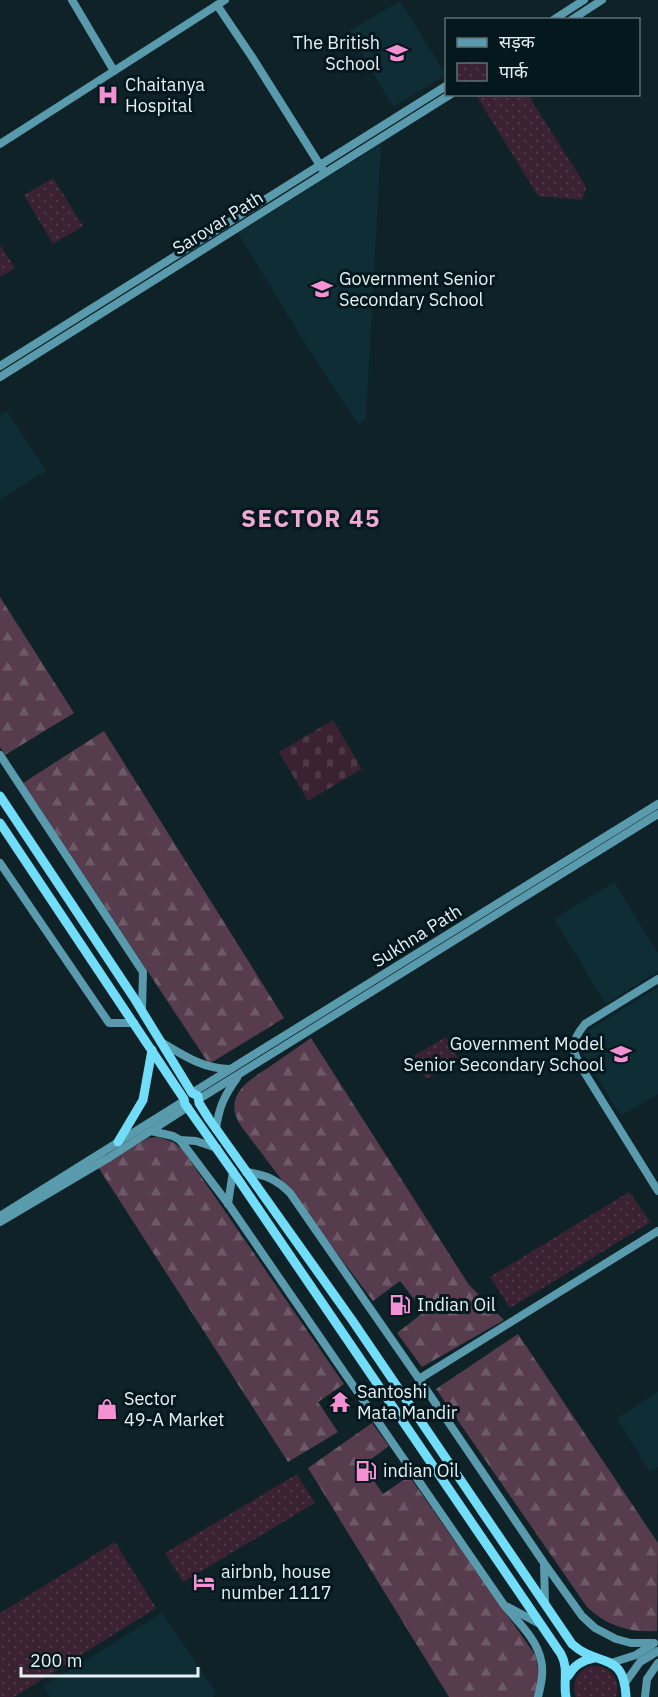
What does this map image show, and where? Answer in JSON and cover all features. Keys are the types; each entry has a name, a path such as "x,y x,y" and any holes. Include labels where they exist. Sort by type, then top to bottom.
{"highway":[{"path":"0,796 160,1041 217,1148 564,1659 567,1668 566,1688"},
{"path":"0,823 152,1050 216,1129 352,1320 572,1644 586,1654 607,1661 622,1674 625,1691"},
{"path":"118,1142 143,1100 152,1050"},
{"path":"566,1688 570,1672 577,1664 592,1659 607,1661"}],"street":[{"path":"72,0 114,71"},
{"path":"0,144 225,0"},
{"path":"556,18 584,0"},
{"path":"574,18 602,0"},
{"path":"217,5 325,174"},
{"name":"Sarovar Path","path":"0,366 445,87"},
{"name":"Sarovar Path","path":"0,377 448,96"},
{"path":"0,755 143,972 141,1011"},
{"name":"Sukhna Path","path":"191,1100 231,1069 658,804"},
{"name":"Sukhna Path","path":"191,1100 242,1072 658,814"},
{"path":"0,863 109,1023 134,1023"},
{"path":"658,979 585,1024 577,1033 573,1047 586,1075 658,1191"},
{"path":"160,1041 200,1064 231,1069"},
{"path":"216,1129 224,1097 242,1072"},
{"path":"0,1222 151,1131 191,1100"},
{"path":"0,1216 118,1142 191,1100"},
{"path":"151,1131 180,1140 228,1204 504,1605 533,1642 541,1659 542,1679 538,1697"},
{"path":"180,1140 196,1141 217,1148"},
{"path":"228,1204 233,1171"},
{"path":"246,1172 278,1181 290,1193 582,1616 595,1628 609,1636 639,1644 657,1645"},
{"path":"419,1379 658,1231"},
{"path":"544,1563 545,1603"},
{"path":"504,1605 541,1624"},
{"path":"607,1661 636,1655 657,1645"},
{"path":"625,1691 640,1662 657,1645"},
{"path":"645,1697 648,1679 658,1663"},
{"path":"558,1697 566,1688"}],"shaded area":[{"name":"The British School","path":"400,1 445,76 393,107 349,31"},
{"name":"Government Senior Secondary School","path":"381,144 366,419 358,424 306,345 238,233"},
{"path":"7,411 46,471 0,499 0,415"},
{"path":"614,882 658,953 658,971 606,1004 554,919"},
{"name":"Government Model Senior Secondary School","path":"658,987 658,1094 621,1116 586,1059 582,1049 583,1038 586,1032"},
{"path":"658,1392 658,1467 650,1472 617,1418"},
{"path":"162,1613 216,1692 213,1697 50,1697 44,1686"}],"green space":[{"path":"477,96 529,96 586,189 582,200 538,196"},
{"path":"53,178 83,226 53,244 24,195"},
{"path":"0,245 15,268 0,277"},
{"path":"0,597 74,713 5,755 0,747"},
{"path":"333,720 362,769 308,801 279,752"},
{"path":"104,731 284,1018 209,1064 23,783"},
{"path":"446,1037 459,1060 426,1079 413,1056"},
{"path":"311,1038 469,1285 504,1320 422,1367 397,1333 424,1312 400,1281 373,1301 241,1126 236,1115 234,1106 236,1097 247,1083"},
{"path":"158,1137 173,1142 182,1149 344,1384 318,1402 338,1432 288,1462 98,1167 148,1138"},
{"path":"629,1192 651,1222 510,1308 490,1277"},
{"path":"518,1334 658,1543 657,1631 637,1631 619,1627 587,1607 436,1389"},
{"path":"372,1423 389,1446 363,1465 383,1494 409,1476 536,1656 539,1678 535,1697 449,1697 308,1468"},
{"path":"297,1474 315,1503 183,1582 165,1553"},
{"path":"115,1542 156,1608 14,1697 0,1697 0,1613"},
{"path":"590,1666 603,1667 612,1674 617,1684 616,1697 576,1697 574,1687 576,1678 581,1671"}],"place":[{"name":"The British School","path":"397,53"},
{"name":"Chaitanya Hospital","path":"108,95"},
{"name":"Government Senior Secondary School","path":"322,289"},
{"name":"Government Model Senior Secondary School","path":"621,1054"},
{"name":"Indian Oil","path":"400,1305"},
{"name":"Santoshi Mata Mandir","path":"340,1402"},
{"name":"Sector 49-A Market","path":"107,1409"},
{"name":"indian Oil","path":"366,1471"},
{"name":"airbnb, house number 1117","path":"204,1582"}],"district":[{"name":"SECTOR 45","path":"311,519"}]}
